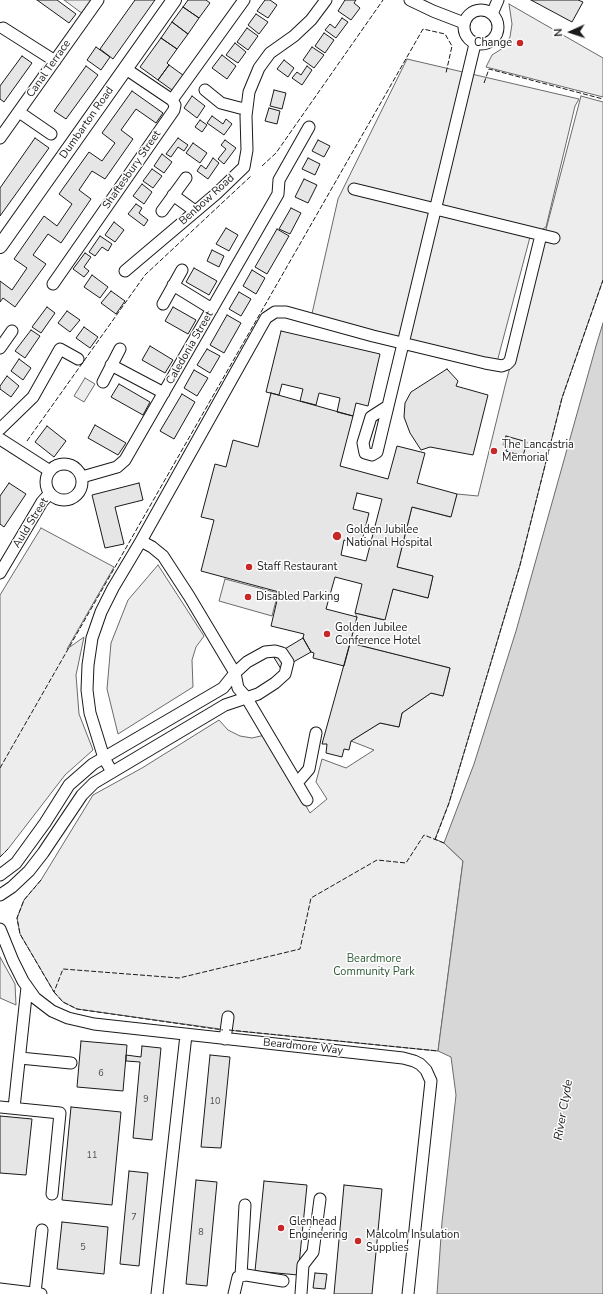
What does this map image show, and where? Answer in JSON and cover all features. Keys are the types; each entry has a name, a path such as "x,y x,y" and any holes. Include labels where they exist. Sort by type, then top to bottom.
{"main road":[{"name":"Dumbarton Road","path":"0,246 174,0"}],"street":[{"name":"Canal Terrace","path":"0,138 98,0"},
{"path":"126,69 172,100 244,0"},
{"name":"Benbow Road","path":"125,271 244,167 247,150 247,108 249,92 259,68 270,53 294,36 311,20 326,0"},
{"path":"410,0 439,14 464,22"},
{"path":"492,14 498,0"},
{"path":"479,10 486,11 492,14 496,19 498,25 496,36 490,42 483,45 474,44 465,34 464,22 474,12 479,10"},
{"path":"3,28 55,61"},
{"path":"388,406 474,44"},
{"path":"206,90 221,102 240,108 247,108"},
{"name":"Shaftesbury Street","path":"53,284 174,110 175,105 172,100"},
{"path":"19,112 51,134"},
{"name":"Caledonia Street","path":"82,478 117,467 125,460 278,194 279,180 309,127"},
{"path":"162,211 186,178"},
{"path":"354,188 554,238"},
{"path":"173,195 195,211"},
{"path":"112,772 104,758 90,713 87,690 88,665 92,638 101,612 113,588 266,318 275,312 286,312 402,343 502,366 510,361 541,235"},
{"path":"163,304 182,270"},
{"path":"173,285 212,309"},
{"path":"0,348 12,331"},
{"path":"0,429 33,397 60,349 78,359"},
{"path":"103,382 120,350"},
{"path":"112,365 164,393"},
{"path":"0,439 50,471"},
{"path":"59,464 71,465 80,472 82,478 81,490 72,498 66,500 55,497 50,493 46,482 50,471 59,464"},
{"name":"Auld Street","path":"0,573 42,502 50,493"},
{"path":"141,541 152,547 163,556 197,608 235,674 238,688 246,697 307,800"},
{"path":"0,875 16,863 45,823 69,785 93,764 223,688 247,662 266,652 282,652 288,662 285,674 275,683 258,694 225,705 94,783 82,795 34,865 12,887 0,895"},
{"path":"297,784 309,769 316,733"},
{"name":"Beardmore Way","path":"0,929 23,981 35,998 52,1011 68,1018 94,1024 403,1058 414,1061 426,1070 431,1081 408,1294"},
{"path":"14,1108 27,987"},
{"path":"225,1039 228,1017"},
{"path":"157,1294 186,1034"},
{"path":"20,1058 71,1063"},
{"path":"0,1107 60,1113 52,1194"},
{"path":"300,1294 303,1265 312,1252 320,1198"},
{"path":"234,1294 238,1277 241,1276 245,1205"},
{"path":"0,1289 39,1294 42,1230"},
{"path":"241,1276 283,1281"}],"shaded area":[{"path":"64,0 92,0 83,14"},
{"path":"509,4 603,58 603,97 486,67 492,55 503,48 510,37 512,24"},
{"path":"407,59 579,99 575,106 546,227 530,237 496,366 311,318 338,199"},
{"path":"581,96 603,102 603,280 562,398 520,565 449,803 435,839 444,843 463,861 438,1051 227,1030 77,1009 63,1002 54,992 20,934 17,918 24,900 41,880 93,795 142,768 219,720 228,730 240,736 252,738 265,735 310,813 327,799 316,782 322,759 346,768 374,750 351,741 380,723 399,727 402,713 431,693 443,696 450,668 350,643 357,617 355,613 384,620 393,589 428,598 433,576 397,567 412,507 450,517 457,494 478,496 505,386"},
{"path":"85,378 95,384 84,402 74,396"},
{"path":"41,528 114,567 67,649 84,637 76,675 79,714 93,750 65,775 8,849 0,857 0,595"},
{"path":"158,565 204,636 196,647 192,660 193,687 118,734 107,689 111,643 128,600"},
{"name":"Disabled Parking","path":"225,579 278,593 272,616 219,601"},
{"path":"0,957 15,984 16,1005 0,998"}],"water":[{"name":"River Clyde","path":"603,323 603,1294 437,1294 442,1222 456,1095 451,1057 438,1051 463,861 444,843 474,764 516,631"}],"building":[{"path":"37,0 57,0 76,14 69,23"},
{"path":"135,0 155,0 113,59 100,49"},
{"path":"188,0 206,0 210,3 199,18 183,7"},
{"path":"265,0 270,0 277,5 268,18 257,11"},
{"path":"345,0 356,0 354,3 360,8 351,20 338,11"},
{"path":"531,0 578,0 583,2 572,22"},
{"path":"183,7 199,18 188,34 172,22"},
{"path":"256,14 268,22 259,34 248,25"},
{"path":"342,18 348,22 336,38 325,30 330,24 335,28"},
{"path":"172,22 188,34 177,49 161,38"},
{"path":"247,28 258,36 248,50 237,42"},
{"path":"324,33 334,40 325,53 315,46"},
{"path":"161,38 177,49 167,63 169,65 158,80 140,67"},
{"path":"235,43 246,52 238,63 226,55"},
{"path":"96,47 110,57 101,70 87,60"},
{"path":"312,47 324,55 314,68 303,60"},
{"path":"222,55 236,66 227,79 212,68"},
{"path":"22,56 32,63 4,102 0,99 0,86"},
{"path":"284,60 294,68 288,77 277,69"},
{"path":"169,65 187,78 176,93 158,80"},
{"path":"86,66 98,75 66,119 54,111"},
{"path":"307,66 312,70 302,85 292,78 297,72 301,75"},
{"path":"274,90 286,93 282,109 270,106"},
{"path":"132,91 163,113 156,123 136,109 121,130 133,139 105,179 92,171 79,190 91,199 61,243 48,234 33,255 46,264 15,307 3,298 0,302 0,281 12,290 27,268 14,259 44,216 57,226 72,204 59,194 89,152 102,161 115,143 102,133"},
{"path":"192,96 205,106 197,118 184,108"},
{"path":"269,108 280,111 277,124 265,121"},
{"path":"212,116 223,124 226,119 232,124 224,135 207,123"},
{"path":"200,120 207,125 202,132 195,127"},
{"path":"35,138 49,148 0,216 0,188"},
{"path":"178,138 188,145 184,151 178,147 171,157 166,154"},
{"path":"225,140 236,148 224,164 218,159 226,149 221,145"},
{"path":"318,140 330,146 324,157 312,151"},
{"path":"193,143 207,153 200,163 186,153"},
{"path":"162,154 172,162 164,173 154,166"},
{"path":"213,158 219,163 208,179 197,171 201,165 206,169"},
{"path":"308,158 320,164 315,175 302,169"},
{"path":"152,169 162,176 153,188 143,181"},
{"path":"304,179 317,185 308,203 295,197"},
{"path":"142,184 152,192 144,204 133,196"},
{"path":"136,204 142,208 139,213 148,220 144,226 128,214"},
{"path":"291,208 301,213 290,234 279,229"},
{"path":"114,222 124,230 115,242 105,235"},
{"path":"226,228 238,235 229,251 216,244"},
{"path":"277,229 289,236 267,274 255,267"},
{"path":"100,236 112,244 108,251 102,247 95,256 89,252"},
{"path":"212,250 224,256 219,267 207,261"},
{"path":"85,253 91,257 84,267 89,271 84,277 73,269"},
{"path":"194,268 217,281 209,295 186,282"},
{"path":"252,270 265,278 256,294 243,286"},
{"path":"92,275 108,287 100,298 84,287"},
{"path":"111,291 125,301 116,314 101,303"},
{"path":"239,292 251,299 241,316 229,309"},
{"path":"47,307 55,313 41,333 32,327"},
{"path":"173,307 196,320 188,334 165,321"},
{"path":"67,311 80,320 70,332 58,323"},
{"path":"227,315 241,323 224,353 210,345"},
{"path":"84,327 98,337 90,348 76,338"},
{"path":"31,330 40,336 25,358 15,351"},
{"path":"281,331 380,354 368,406 356,403 353,416 337,412 340,398 319,393 316,405 300,401 303,389 282,384 279,395 266,392"},
{"path":"150,346 173,360 165,373 142,360"},
{"path":"207,349 220,356 210,373 197,365"},
{"path":"19,359 31,368 23,380 11,371"},
{"path":"447,369 458,381 456,386 488,395 473,455 430,447 421,450 410,433 404,417 405,403 411,392"},
{"path":"194,370 208,378 197,396 184,388"},
{"path":"7,376 19,386 11,397 0,389 0,386"},
{"path":"119,384 150,402 143,415 111,397"},
{"path":"271,393 353,416 340,466 388,479 397,446 425,453 417,483 457,494 451,517 412,507 397,567 433,576 428,598 393,589 385,620 355,613 362,584 335,577 326,609 357,617 344,666 313,658 314,653 311,652 303,638 304,634 271,626 279,592 201,571 214,520 201,517 215,464 226,467 233,440 258,447","holes":["357,493 382,499 366,561 341,555 344,540 361,545 369,513 353,509"]},
{"path":"182,394 195,402 174,439 160,431"},
{"path":"95,425 126,443 118,455 88,438"},
{"path":"47,426 66,441 54,457 35,442"},
{"path":"506,436 527,442 523,456 506,451 507,446 503,445"},
{"path":"9,483 26,494 4,527 0,524 0,496"},
{"path":"139,483 143,500 115,507 124,544 105,548 92,495"},
{"path":"303,638 311,652 281,669 273,656"},
{"path":"350,643 450,668 443,696 431,693 402,713 399,727 380,723 351,741 349,750 344,749 342,757 326,753 327,744 322,744"},
{"path":"81,1041 127,1045 123,1091 77,1087"},
{"path":"142,1046 161,1048 152,1140 133,1138 140,1062 126,1061 126,1055 141,1057"},
{"path":"210,1055 230,1057 221,1148 201,1147"},
{"path":"71,1107 121,1112 112,1205 62,1200"},
{"path":"0,1116 32,1119 26,1175 0,1173"},
{"path":"129,1171 148,1173 139,1266 120,1264"},
{"path":"196,1180 217,1182 207,1286 186,1284"},
{"name":"Glenhead Engineering","path":"264,1181 307,1185 298,1275 255,1271"},
{"name":"Malcolm Insulation Supplies","path":"344,1185 382,1189 372,1294 334,1294"},
{"path":"62,1222 108,1227 104,1274 57,1269"},
{"path":"315,1273 327,1274 325,1289 313,1288"}],"fence":[{"path":"262,166 276,153 383,0"},
{"path":"0,768 423,29 445,34 452,46 446,73"},
{"path":"484,83 489,69 603,99"},
{"path":"27,441 145,275 251,176"},
{"path":"435,840 449,803 520,565 562,398 603,280"},
{"path":"41,880 24,900 17,918 20,934 54,992 63,969 179,978 300,949 311,898 377,860 406,863 424,835 444,843"},
{"path":"0,857 8,849"},
{"path":"54,992 63,1002 77,1009 223,1030"},
{"path":"229,1030 438,1051"}],"place":[{"name":"Change","path":"520,43"},
{"name":"The Lancastria Memorial","path":"494,451"},
{"name":"Golden Jubilee National Hospital","path":"337,536"},
{"name":"Staff Restaurant","path":"249,567"},
{"name":"Disabled Parking","path":"248,597"},
{"name":"Golden Jubilee Conference Hotel","path":"327,634"},
{"name":"Glenhead Engineering","path":"281,1228"},
{"name":"Malcolm Insulation Supplies","path":"358,1241"}],"park label":[{"name":"Beardmore Community Park","path":"374,965"}]}
